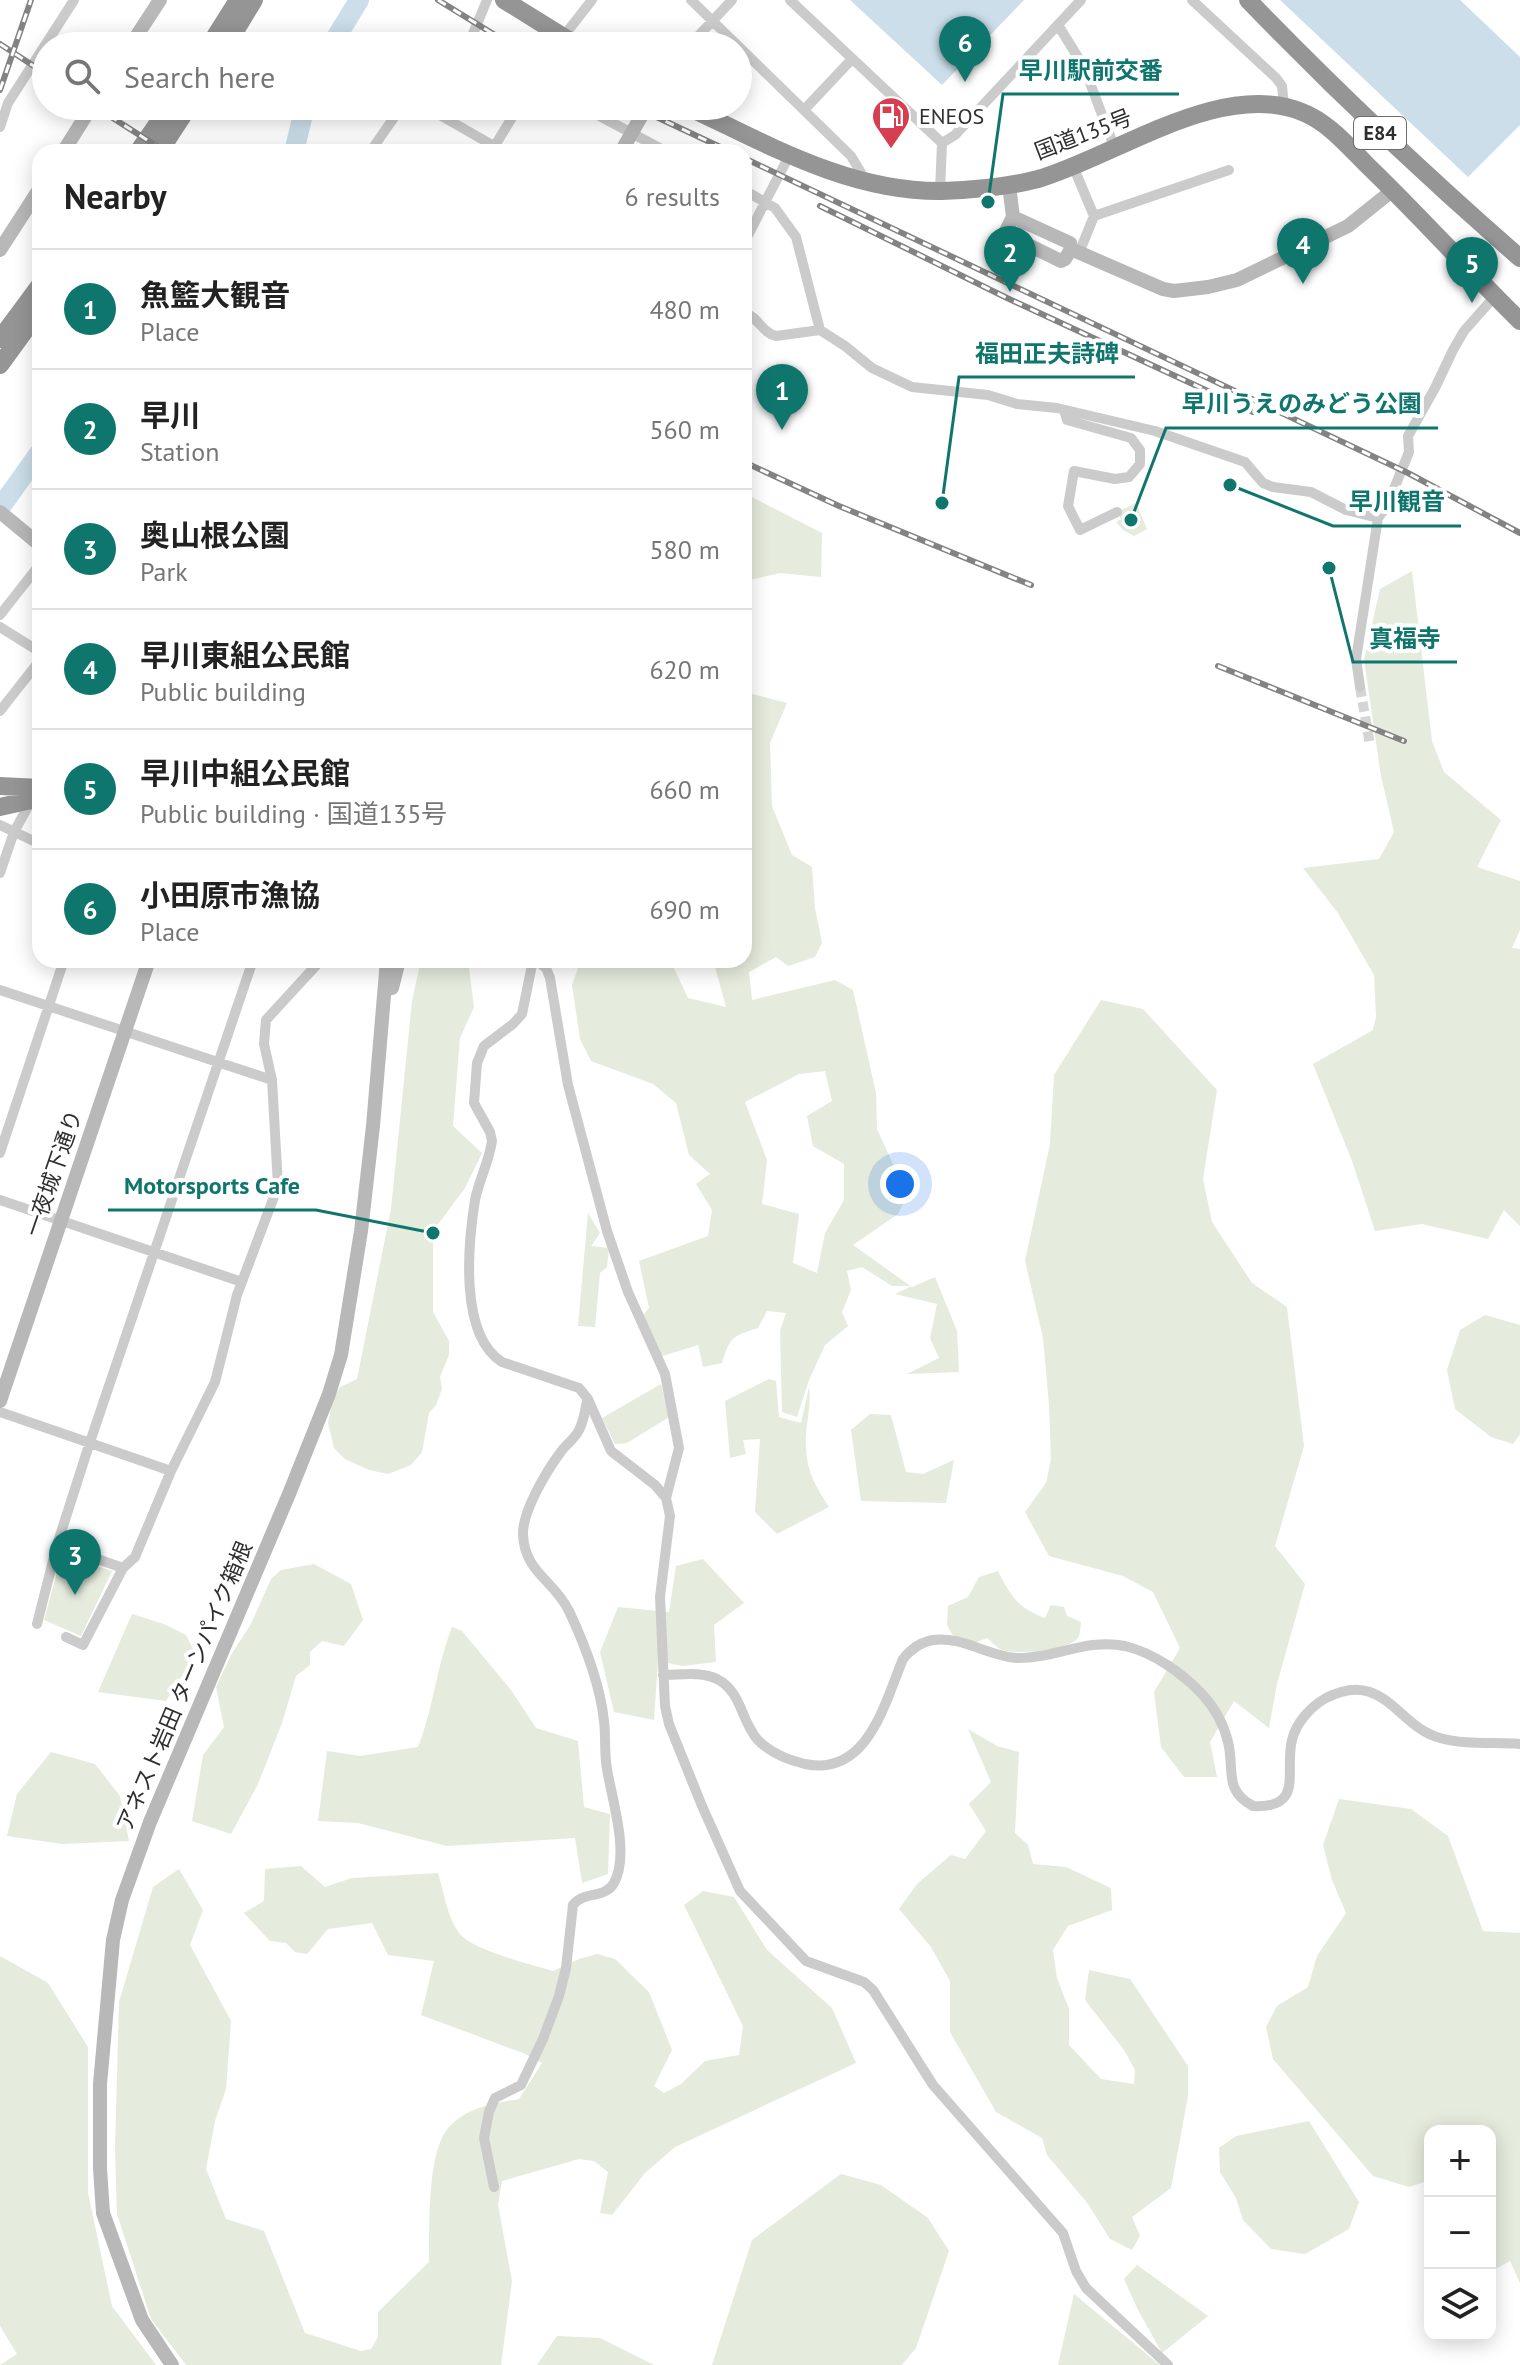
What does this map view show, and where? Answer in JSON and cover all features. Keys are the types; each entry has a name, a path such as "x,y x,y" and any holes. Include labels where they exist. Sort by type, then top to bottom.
{"highway":[{"path":"218,32 238,0"},
{"path":"235,32 254,0"},
{"path":"504,0 556,32"},
{"name":"E84","path":"1248,0 1323,78 1417,168 1520,258"},
{"name":"E84","path":"1256,0 1405,148 1520,250"},
{"name":"国道135号","path":"716,120 814,166 867,182 903,189 940,191 1009,185 1038,179 1224,106 1245,103 1284,106 1304,112 1323,124 1393,190 1520,321"},
{"path":"144,144 160,120"},
{"path":"164,144 180,120"},
{"path":"0,339 32,296"},
{"path":"0,365 32,321"},
{"path":"0,786 32,787"},
{"path":"0,807 32,800"}],"street":[{"path":"55,32 74,0"},
{"path":"139,32 160,0"},
{"path":"475,32 487,0"},
{"path":"575,32 592,0"},
{"path":"691,0 724,32"},
{"path":"702,32 732,0"},
{"path":"790,0 942,143 940,191"},
{"path":"942,143 955,135 1081,0"},
{"path":"1192,0 1276,78 1282,86 1284,106"},
{"path":"1058,25 1084,67 1115,149"},
{"path":"752,59 851,156 867,182"},
{"path":"804,110 852,59"},
{"path":"0,127 8,103 32,67"},
{"path":"68,144 83,120"},
{"path":"376,144 392,120"},
{"path":"446,120 485,144"},
{"path":"496,144 511,120"},
{"path":"605,120 650,144"},
{"path":"626,144 639,120"},
{"path":"752,228 790,154"},
{"path":"1073,166 1094,216"},
{"path":"1075,251 1094,216 1229,170"},
{"path":"1009,185 1013,217 1070,243 1075,251 1174,291 1237,280 1348,226 1393,190"},
{"path":"752,194 767,201 796,237 820,330"},
{"path":"1,247 32,200"},
{"path":"1360,687 1356,659 1378,518 1387,506 1409,452 1408,436 1453,350 1464,331 1495,296"},
{"path":"752,315 770,335 820,330 872,368 912,387 976,393 1155,431 1245,462 1263,483 1273,487 1311,492 1346,510 1378,518"},
{"path":"1064,410 1067,420 1131,438 1140,450 1140,464 1129,477 1115,479 1074,471 1068,506 1080,530 1117,512"},
{"path":"0,512 32,538"},
{"path":"0,615 32,574"},
{"path":"0,627 32,647"},
{"path":"0,711 32,670"},
{"path":"0,873 14,832 32,800"},
{"path":"0,825 32,840"},
{"path":"0,1153 61,968"},
{"name":"一夜城下通り","path":"0,1401 146,968"},
{"path":"37,1624 57,1545 90,1442 250,968"},
{"path":"66,1637 83,1645 123,1568 135,1557 171,1471 215,1382 242,1282 278,1186 272,1080 264,1044 266,1020 314,968"},
{"name":"アネスト岩田 ターンパイク箱根","path":"172,2365 142,2320 103,2213 100,2084 113,1940 122,1900 150,1822 329,1394 341,1355 373,1126 387,968"},
{"name":"アネスト岩田 ターンパイク箱根","path":"384,1019 397,968"},
{"path":"532,968 522,1014 484,1046 477,1063 474,1103 492,1141 475,1201 468,1291 482,1339 492,1356 502,1362 572,1385 588,1399 611,1451 655,1485 666,1498 670,1516 660,1597 665,1706 669,1724 740,1891 806,1961 864,1982 873,1990 933,2085 1063,2233 1080,2280 1168,2365"},
{"path":"546,968 568,1085 607,1231 628,1292 665,1374 679,1442 666,1498"},
{"path":"0,990 272,1080"},
{"path":"0,1200 242,1282"},
{"path":"494,2187 484,2138 492,2104 495,2098 521,2085 543,2039 566,1968 573,1905 582,1898 613,1886 619,1867 616,1807 606,1766 604,1722 598,1689 569,1610 528,1561 523,1535 531,1504 559,1453 577,1434 588,1399"},
{"path":"0,1412 171,1471"},
{"path":"57,1545 123,1568"},
{"path":"663,1675 699,1675 717,1679 734,1693 747,1724 766,1748 799,1762 825,1765 846,1758 868,1740 903,1659 910,1650 926,1641 942,1639 963,1643 1012,1658 1043,1656 1084,1645 1123,1646 1140,1650 1158,1660 1204,1696 1228,1741 1231,1782 1236,1793 1253,1806 1274,1804 1285,1795 1291,1786 1291,1742 1295,1729 1318,1702 1341,1692 1361,1692 1382,1697 1397,1707 1415,1727 1440,1738 1520,1744"}],"shaded area":[{"path":"752,497 822,533 821,577 780,573 752,580"},
{"path":"1136,503 1147,529 1134,536 1116,522 1121,519 1117,512"},
{"path":"1412,571 1432,741 1444,772 1501,820 1477,867 1520,881 1520,930 1512,948 1520,949 1520,1226 1504,1210 1488,1239 1422,1224 1375,1231 1352,1161 1313,1064 1373,1030 1376,1017 1374,975 1338,913 1303,868 1379,859 1394,832 1381,776 1364,660 1380,589"},
{"path":"752,694 787,703 770,743 772,806 792,855 812,867 822,943 815,957 788,966 776,957 749,972 752,1000 835,980 853,990 876,1093 877,1129 907,1195 898,1214 853,1245 911,1286 892,1286 862,1267 847,1271 851,1290 842,1312 848,1326 825,1345 797,1417 782,1412 780,1331 786,1313 767,1311 758,1328 733,1339 722,1363 703,1367 698,1345 656,1358 640,1319 649,1308 639,1261 708,1236 712,1210 696,1184 710,1174 689,1155 676,1103 653,1084 591,1061 580,1039 572,985 578,968 674,968 688,998 726,1007 715,968 752,968","holes":["825,1071 832,1101 807,1116 813,1146 844,1164 844,1200 825,1233 817,1273 793,1263 799,1214 762,1204 767,1160 745,1102 799,1074"]},
{"path":"419,968 469,968 474,1007 460,1038 453,1126 482,1153 465,1188 433,1231 433,1312 449,1341 449,1355 440,1377 442,1389 429,1413 422,1452 411,1465 388,1474 369,1470 345,1459 334,1448 328,1423 332,1401 340,1387 357,1379 391,1209 412,1001"},
{"path":"1101,1000 1143,1009 1217,1090 1203,1179 1212,1222 1252,1283 1287,1307 1304,1446 1275,1546 1305,1584 1277,1684 1269,1728 1234,1701 1210,1742 1217,1777 1184,1777 1161,1747 1154,1692 1180,1648 1153,1592 1123,1576 1049,1556 1025,1512 1046,1483 1051,1459 1043,1338 1025,1261 1050,1144 1054,1075"},
{"path":"588,1213 600,1233 591,1246 609,1248 607,1267 600,1273 595,1327 578,1326"},
{"path":"935,1277 957,1331 959,1372 907,1374 939,1358 930,1338 937,1304 895,1294"},
{"path":"1485,1315 1520,1325 1520,1434 1513,1444 1491,1437 1455,1409 1447,1370 1460,1330"},
{"path":"769,1379 776,1381 779,1417 801,1423 809,1387 808,1465 829,1507 777,1534 755,1512 760,1439 743,1440 746,1454 730,1458 725,1401"},
{"path":"661,1384 669,1417 627,1443 615,1444 602,1418"},
{"path":"870,1414 891,1415 906,1472 923,1474 954,1460 946,1503 861,1501 851,1430"},
{"path":"62,1554 112,1571 81,1636 44,1620"},
{"path":"703,1559 744,1603 714,1625 716,1662 683,1666 658,1661 654,1720 614,1712 600,1652 618,1607 669,1612 676,1566"},
{"path":"314,1564 351,1584 363,1620 344,1646 322,1641 310,1652 310,1665 296,1676 258,1784 231,1834 192,1821 203,1755 224,1727 216,1687 231,1655 251,1624 271,1579 281,1570"},
{"path":"998,1571 1011,1595 1028,1610 1045,1618 1051,1605 1064,1607 1067,1616 1081,1622 1078,1638 1071,1644 1052,1649 1018,1652 1002,1650 987,1638 974,1643 956,1641 947,1625 948,1606 968,1597 979,1577"},
{"path":"132,1614 186,1635 196,1655 166,1701 98,1692"},
{"path":"452,1627 462,1631 511,1690 536,1728 578,1741 584,1807 610,1814 608,1874 582,1883 575,1838 447,1846 358,1823 318,1821 327,1751 360,1756 418,1747"},
{"path":"968,1729 997,1746 1019,1752 1015,1833 1028,1845 1033,1864 1066,1867 1111,1888 1112,1910 1068,1926 1053,1950 1057,1978 1069,2009 1069,2045 1101,2079 1134,2084 1135,2070 1124,2050 1085,2000 1089,1970 1130,1979 1188,2066 1188,2096 1171,2188 1132,2217 1140,2236 1132,2250 1110,2239 1088,2204 1047,2155 1042,2138 996,2112 950,2032 950,1981 931,1947 899,1909 917,1884 951,1855 965,1859 986,1831 969,1804 991,1782"},
{"path":"51,1752 95,1764 120,1796 129,1841 62,1844 7,1836 17,1794"},
{"path":"1339,1799 1411,1809 1448,1836 1483,1931 1520,1933 1520,2283 1510,2261 1496,2269 1496,2125 1424,2125 1424,2182 1409,2187 1373,2176 1273,2059 1266,2027 1277,2006 1308,1987 1317,1956 1346,1913 1332,1880 1323,1845"},
{"path":"301,1866 325,1887 352,1878 438,1873 455,1927 476,1945 553,1971 597,1954 615,1959 649,1992 672,2050 654,2086 664,2093 681,2084 705,2061 739,2055 743,2026 684,1905 703,1891 734,1897 767,1950 832,2008 856,2063 675,2147 645,2173 612,2215 600,2213 608,2172 594,2161 579,2159 502,2181 498,2205 512,2281 501,2365 186,2365 151,2319 117,2214 115,2150 119,2002 153,1887 179,1869 203,1910 190,1945 231,2021 226,2089 215,2121 206,2169 226,2219 264,2231 305,2333 361,2351 371,2349 378,2337 378,2312 429,2262 433,2169 443,2136 458,2119 474,2110 519,2099 542,2063 421,2015 434,1961 388,1955 372,1923 328,1929 307,1954 295,1952 286,1943 270,1941 244,1913 264,1901 265,1869"},
{"path":"0,1956 48,1983 88,2047 88,2193 112,2306 156,2365 0,2365 17,2354 0,2326"},
{"path":"1309,2121 1359,2202 1349,2229 1305,2254 1271,2249 1243,2220 1236,2198 1220,2172 1219,2148 1236,2136"},
{"path":"841,2174 881,2185 928,2218 949,2251 916,2348 902,2365 712,2365 752,2240"},
{"path":"1137,2265 1208,2316 1162,2353 1124,2279"},
{"path":"1074,2294 1160,2365 1058,2365"},
{"path":"557,2336 600,2338 654,2365 537,2365"}],"water":[{"path":"850,0 1024,0 942,85"},
{"path":"1280,0 1460,0 1520,57 1520,125 1468,177"}],"waterway":[{"path":"340,32 359,0"},
{"path":"296,144 302,120"},
{"path":"0,508 32,463"}],"tunnel":[{"path":"1360,687 1370,745"}],"railway":[{"path":"0,90 31,0"},
{"path":"438,0 490,32"},
{"path":"0,44 32,65"},
{"path":"116,120 153,144"},
{"path":"663,120 714,144"},
{"path":"752,162 1408,473 1520,533"},
{"path":"820,206 1007,298 1253,412"},
{"path":"752,466 839,506 1031,585"},
{"path":"1218,666 1404,741"}],"place":[{"name":"小田原市漁協","path":"965,82"},
{"name":"ENEOS","path":"891,150"},
{"name":"早川駅前交番","path":"988,202"},
{"name":"早川東組公民館","path":"1303,284"},
{"name":"早川","path":"1010,292"},
{"name":"早川中組公民館","path":"1472,303"},
{"name":"魚籃大観音","path":"782,430"},
{"name":"早川観音","path":"1230,485"},
{"name":"福田正夫詩碑","path":"942,503"},
{"name":"早川うえのみどう公園","path":"1131,520"},
{"name":"真福寺","path":"1329,568"},
{"name":"Motorsports Cafe","path":"433,1233"},
{"name":"奥山根公園","path":"75,1595"}]}
